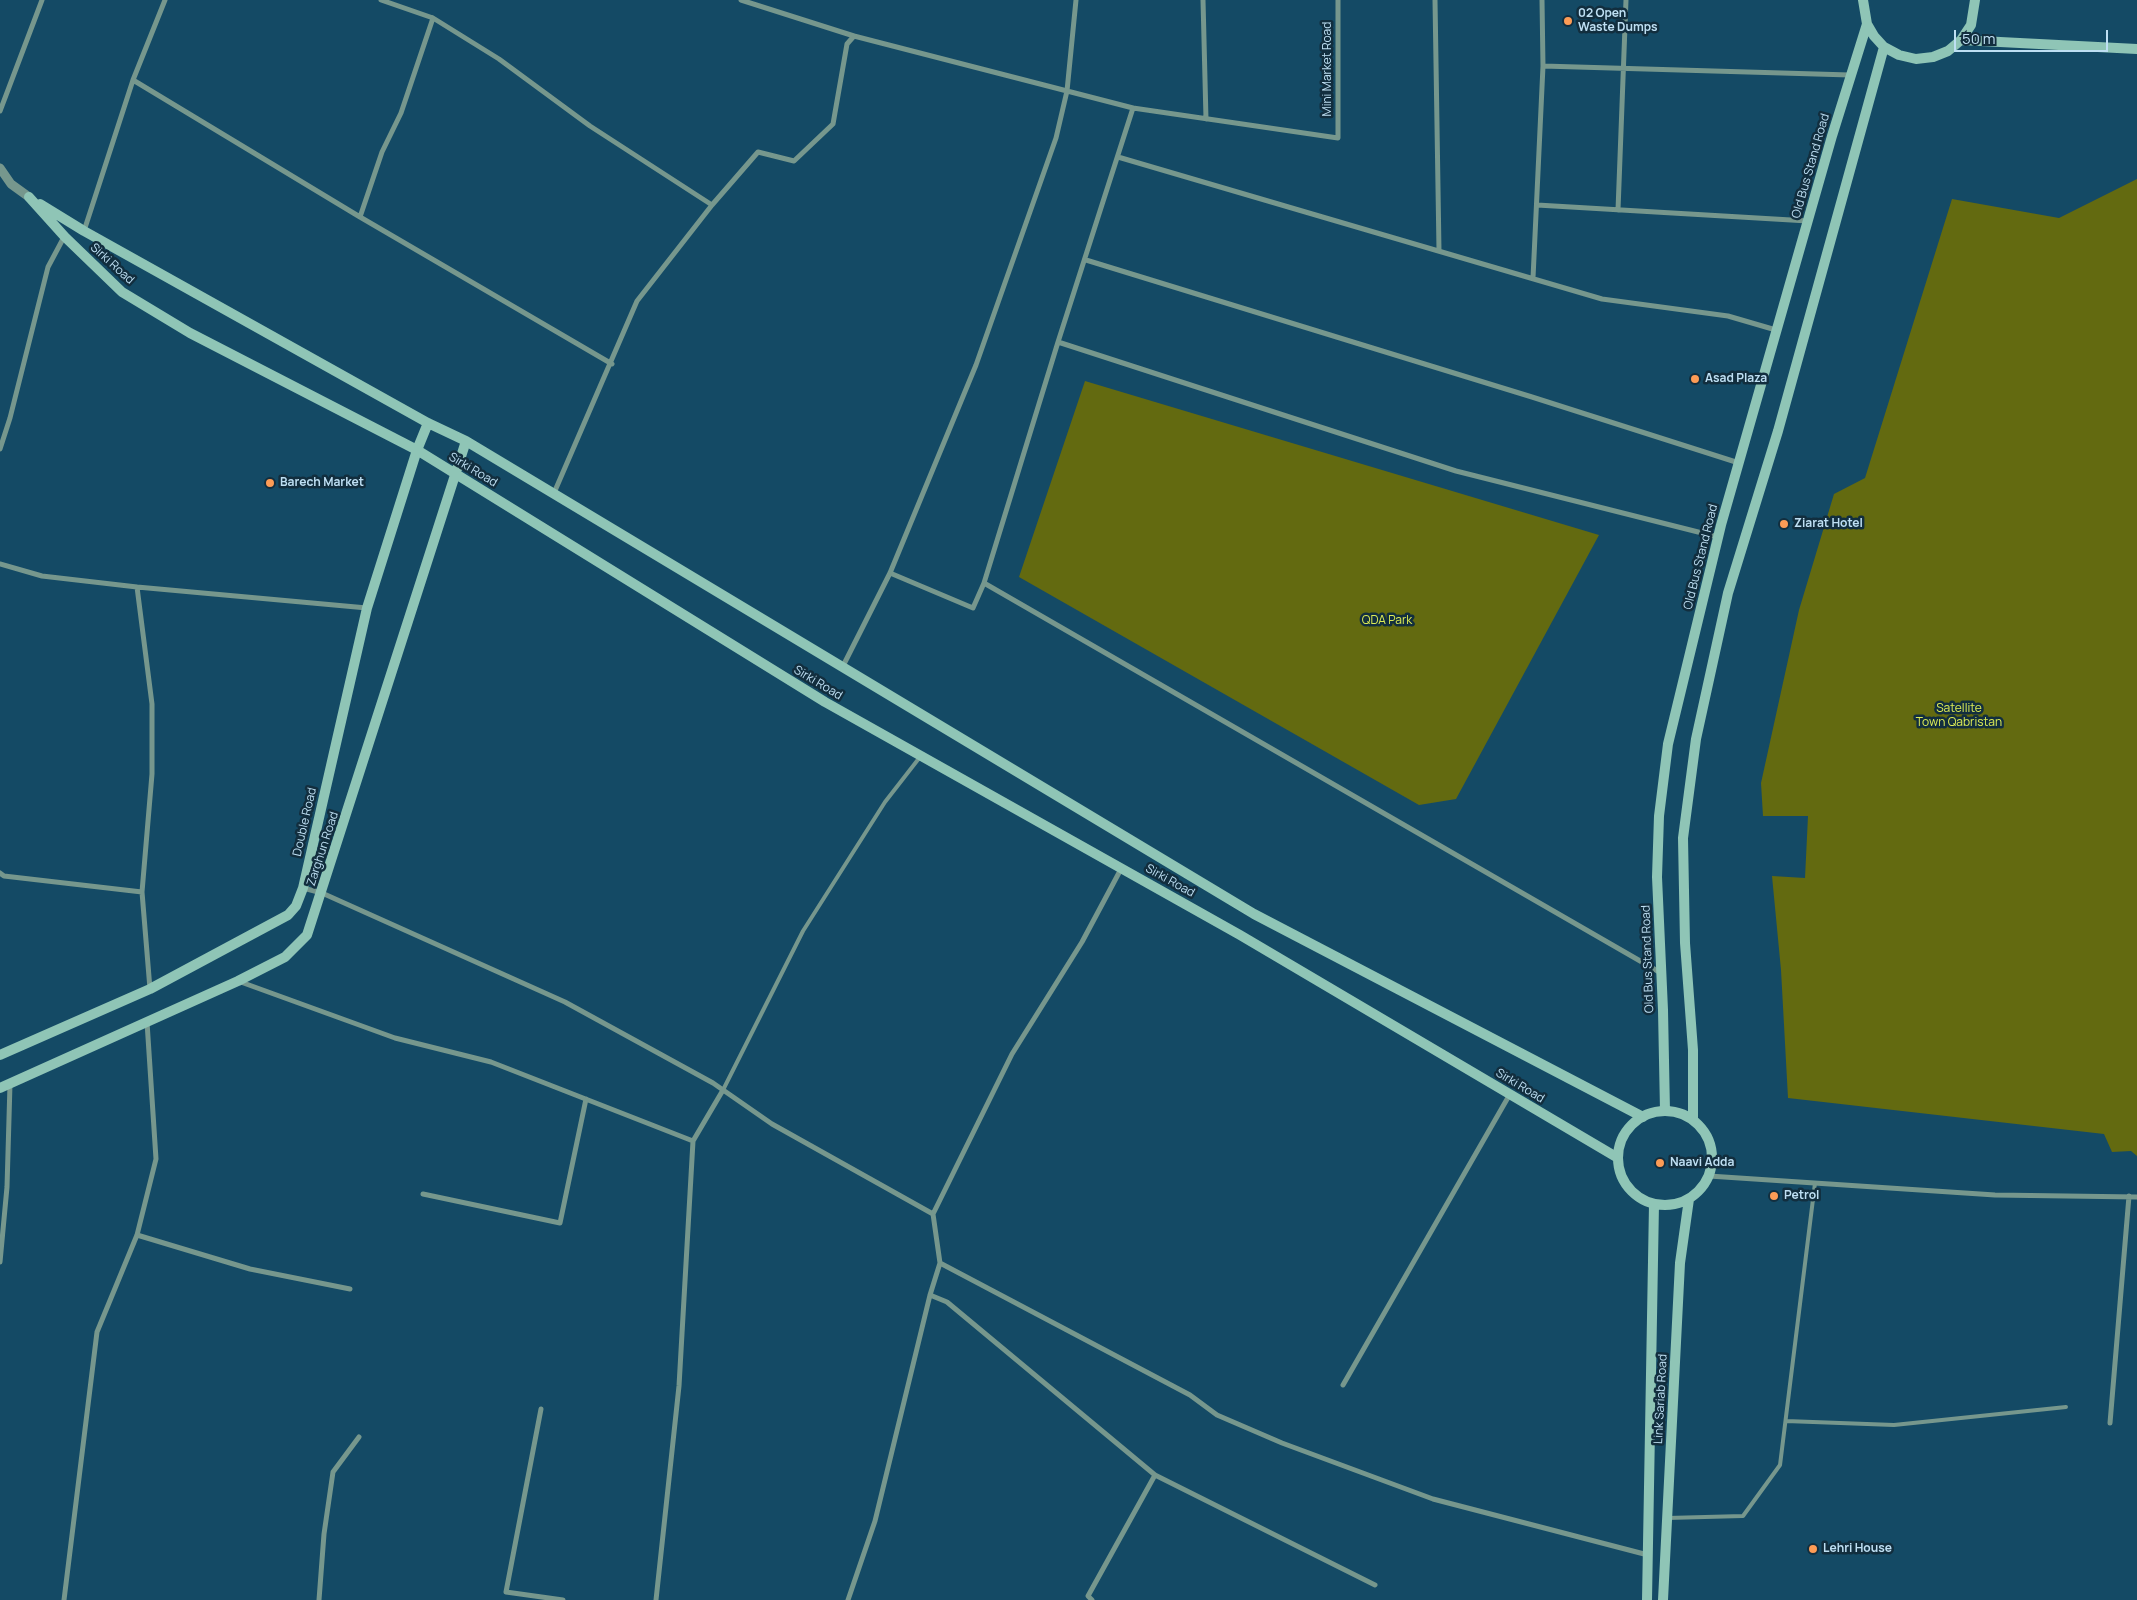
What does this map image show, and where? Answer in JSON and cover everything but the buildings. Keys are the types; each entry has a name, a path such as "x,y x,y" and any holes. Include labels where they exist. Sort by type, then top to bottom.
{"main road":[{"path":"1863,0 1867,24 1874,36 1884,47 1907,57 1933,57 1948,51 1961,40 1971,25 1976,0"},
{"name":"Old Bus Stand Road","path":"1665,1111 1658,868 1660,816 1668,744 1718,537 1808,221 1867,24"},
{"path":"1961,40 2137,49"},
{"path":"1693,1120 1693,1050 1684,943 1683,838 1696,739 1728,593 1778,431 1884,47"},
{"name":"Sirki Road","path":"29,197 84,231 428,423 466,441 1254,914 1643,1116"},
{"name":"Sirki Road","path":"29,197 64,237 122,292 173,322 417,450 537,522 825,702 1240,934 1618,1158"},
{"name":"Double Road","path":"0,1055 150,989 262,927 288,915 296,906 303,888 367,608 417,450 428,423"},
{"name":"Zarghun Road","path":"5,1085 238,981 285,957 307,935 466,441"},
{"path":"1665,1111 1680,1113 1693,1120 1704,1132 1710,1145 1712,1161 1709,1176 1698,1192 1688,1199 1672,1204 1654,1204 1640,1198 1628,1187 1619,1168 1618,1158 1625,1134 1633,1124 1643,1116 1665,1111"},
{"name":"Link Sariab Road","path":"1663,1600 1680,1262 1688,1199"},
{"name":"Link Sariab Road","path":"1647,1600 1654,1204"}],"street":[{"path":"0,111 42,0"},
{"path":"84,231 133,80 165,0"},
{"path":"382,0 433,18 499,59 590,126 712,205"},
{"path":"742,0 854,36 1133,108 1206,119 1203,0"},
{"path":"842,668 890,573 976,365 1056,138 1068,91 1076,0"},
{"name":"Mini Market Road","path":"1206,119 1338,138 1338,0"},
{"path":"1435,0 1439,250"},
{"path":"1533,278 1543,66 1542,0"},
{"path":"1618,210 1626,0"},
{"path":"360,217 382,152 402,113 433,18"},
{"path":"554,493 638,301 712,205 758,152 794,161 833,124 847,44 854,36"},
{"path":"1543,66 1623,67 1851,76"},
{"path":"133,80 360,217 612,364"},
{"path":"890,573 974,608 984,583 1058,342 1086,260 1133,108"},
{"path":"1118,157 1602,299 1728,316 1777,331"},
{"name":"Sirki Road","path":"0,168 11,184 29,197"},
{"path":"1537,205 1808,221"},
{"path":"0,449 10,418 48,267 64,237"},
{"path":"1086,260 1532,396 1739,463"},
{"path":"1058,342 1456,471 1718,537"},
{"path":"0,564 42,576 137,587 367,608"},
{"path":"984,583 1662,974"},
{"path":"137,587 152,704 152,774 142,892 150,989"},
{"path":"848,1600 875,1521 930,1295 940,1263 933,1214 1012,1054 1082,942 1121,868"},
{"path":"0,873 4,876 142,892"},
{"path":"303,888 322,893 564,1002 723,1090 772,1124 933,1214"},
{"path":"238,981 395,1038 492,1062 693,1141"},
{"path":"64,1600 98,1332 137,1235 156,1159 148,1022"},
{"path":"0,1262 8,1187 5,1085"},
{"path":"656,1600 679,1386 693,1141 723,1090"},
{"path":"1343,1385 1510,1094"},
{"path":"422,1194 560,1223 586,1099"},
{"path":"1709,1176 1995,1195 2137,1196"},
{"path":"2110,1423 2129,1196"},
{"path":"137,1235 250,1269 350,1289"},
{"path":"940,1263 1190,1395 1217,1416 1282,1443 1433,1500 1648,1555"},
{"path":"930,1295 947,1302 1155,1475 1375,1585"},
{"path":"541,1409 506,1592 564,1600"},
{"path":"319,1600 324,1534 333,1472 359,1437"},
{"path":"1092,1600 1088,1596 1155,1475"}],"lane":[{"path":"723,1090 803,931 885,802 921,756"},
{"path":"1667,1518 1743,1516 1780,1465 1815,1183"},
{"path":"1786,1421 1894,1425 2066,1407"}],"green space":[{"name":"Satellite Town Qabristan","path":"2137,179 2137,1156 2131,1151 2112,1152 2104,1134 1788,1098 1781,970 1772,876 1805,878 1808,816 1763,816 1761,783 1799,610 1834,494 1865,478 1952,199 2059,218"},
{"name":"QDA Park","path":"1085,381 1599,535 1456,799 1419,805 1019,577"}],"place":[{"name":"02 Open Waste Dumps","path":"1568,21"},
{"name":"Asad Plaza","path":"1695,379"},
{"name":"Barech Market","path":"270,483"},
{"name":"Ziarat Hotel","path":"1784,524"},
{"name":"Naavi Adda","path":"1660,1163"},
{"name":"Petrol","path":"1774,1196"},
{"name":"Lehri House","path":"1813,1549"}]}
